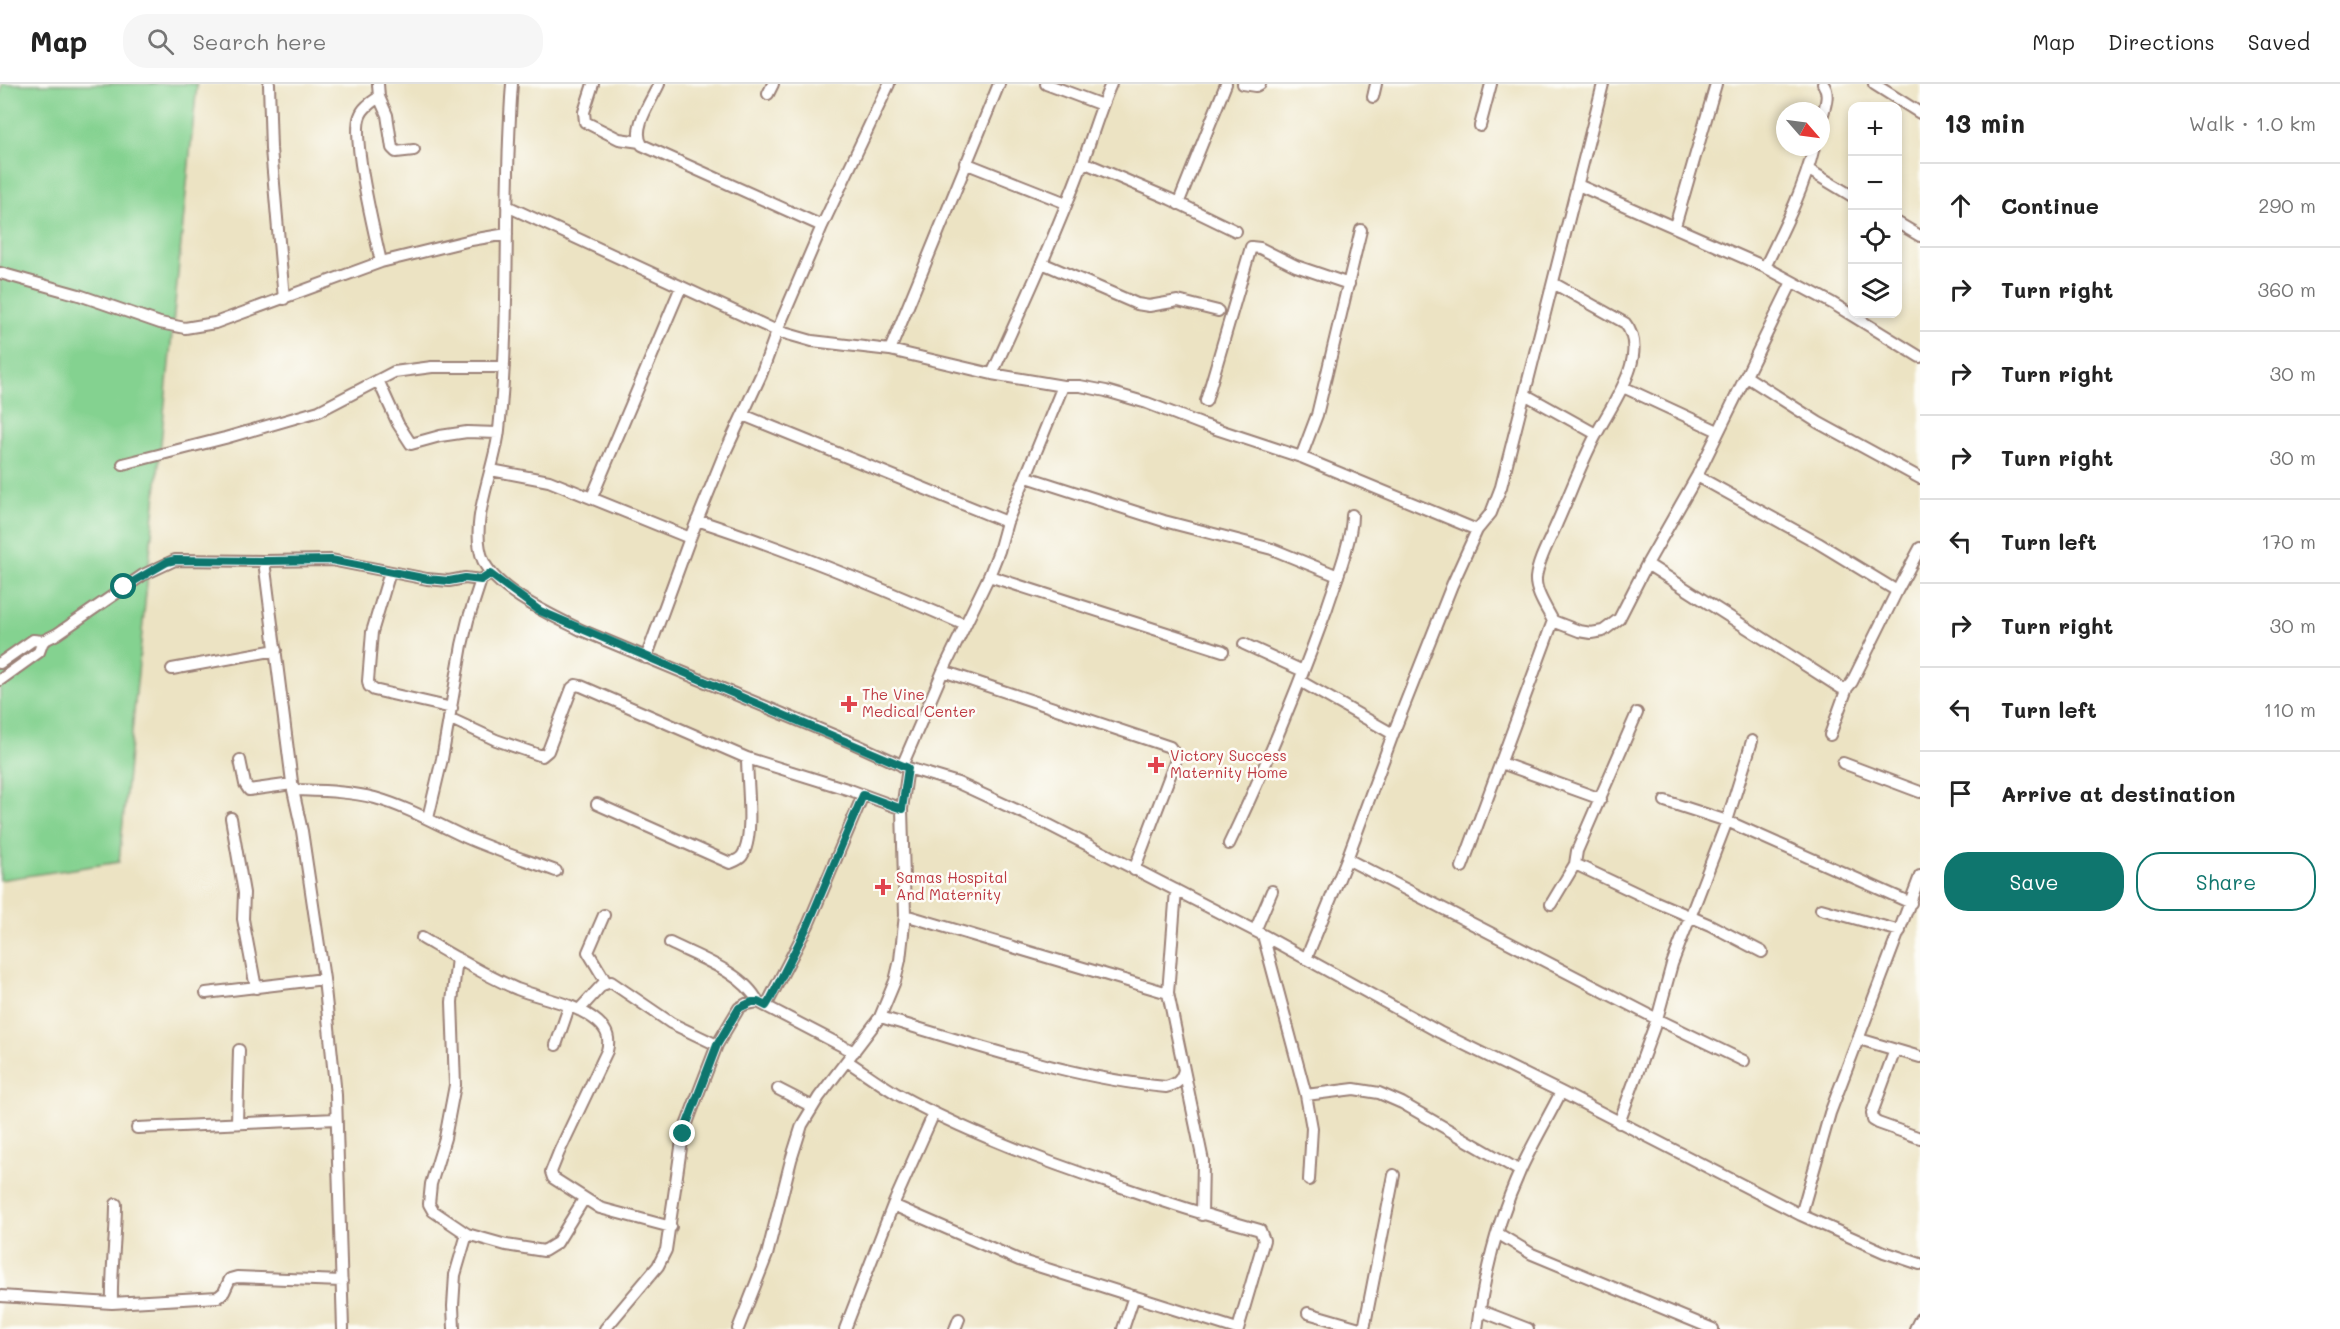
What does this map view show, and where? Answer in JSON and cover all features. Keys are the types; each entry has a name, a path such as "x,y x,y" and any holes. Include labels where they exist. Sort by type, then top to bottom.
{"street":[{"path":"269,84 271,149 284,299"},
{"path":"378,84 387,115 392,148 396,152 414,150"},
{"path":"428,818 468,620 486,577 478,525 498,433 504,367 512,84"},
{"path":"593,84 585,112 585,122 619,139 640,142 649,149 822,226"},
{"path":"640,142 638,130 659,84"},
{"path":"646,658 697,520 761,375 777,331 822,226 889,84"},
{"path":"890,350 999,84"},
{"path":"1046,84 1102,105"},
{"path":"992,374 1042,263 1083,162 1111,84"},
{"path":"1178,204 1226,84"},
{"path":"1243,84 1256,86 1260,84"},
{"path":"1373,98 1376,84"},
{"path":"1480,126 1491,84"},
{"path":"1306,959 1347,859 1452,585 1477,530 1491,513 1501,487 1603,84"},
{"path":"1675,226 1716,84"},
{"path":"1823,84 1826,88 1826,102"},
{"path":"1874,84 1920,113"},
{"path":"380,97 364,109 357,124 364,180 381,262"},
{"path":"1765,267 1809,170 1812,156"},
{"path":"1083,162 1236,231"},
{"path":"965,163 1066,203"},
{"path":"1809,170 1848,194"},
{"path":"1578,185 1765,267 1832,303 1920,357"},
{"path":"507,206 777,331 812,341 890,350 992,374 1063,386 1080,386 1147,402 1201,424 1301,457 1477,530"},
{"path":"1902,225 1920,236"},
{"path":"1301,457 1317,415 1361,230"},
{"path":"0,273 79,295 160,323 185,327 215,323 381,262 471,240 507,234"},
{"path":"1206,401 1251,247 1260,248 1296,266 1349,284"},
{"path":"1042,263 1137,304 1149,306 1178,301 1218,311"},
{"path":"1552,621 1579,631 1592,633 1603,631 1619,619 1697,476 1792,282"},
{"path":"1462,867 1552,621 1537,586 1536,578 1545,551 1596,434 1623,387 1633,354 1632,332 1625,323 1553,283"},
{"path":"592,497 681,287"},
{"path":"123,464 319,411 394,372 432,367 504,367"},
{"path":"1747,377 1819,423 1920,478"},
{"path":"378,380 398,424 411,444 467,432 498,433"},
{"path":"738,1329 767,1256 796,1141 813,1107 880,1017 898,970 905,915 902,809 905,767 943,671 989,576 1007,522 1063,386"},
{"path":"1623,387 1718,431"},
{"path":"1526,395 1596,434"},
{"path":"743,415 1007,522"},
{"path":"491,470 549,481 690,538"},
{"path":"1697,476 1818,543 1897,591"},
{"path":"1027,477 1164,521 1272,549 1338,576"},
{"path":"1229,844 1265,768 1301,676 1338,576 1352,515"},
{"path":"697,520 767,543 852,576 965,625"},
{"path":"1830,735 1847,688 1920,548"},
{"path":"0,663 33,640 43,641 57,634 124,587 167,562 331,560 428,579 449,581 486,577 540,611 646,658 905,767 958,783 1049,825 1259,933 1439,1032 1801,1215 1884,1252 1920,1264"},
{"path":"264,561 292,787 302,831 324,979 336,1095 343,1329"},
{"path":"1647,564 1836,686 1847,688"},
{"path":"390,572 372,632 368,681 369,686 374,690 451,713 496,740 542,756 548,752 572,688 576,685 581,686 747,758 902,809"},
{"path":"989,576 1223,651"},
{"path":"0,680 39,652 43,641"},
{"path":"1244,644 1301,676 1393,734"},
{"path":"172,669 276,650"},
{"path":"943,671 1170,747 1177,757 1134,870"},
{"path":"1551,904 1575,864 1577,851 1637,713"},
{"path":"1619,1123 1657,1019 1672,964 1692,917 1752,741"},
{"path":"597,804 730,863 743,855 748,839 750,821 747,758"},
{"path":"240,760 245,784 249,790 292,787 376,798 428,818 464,837 556,871"},
{"path":"1501,763 1601,799"},
{"path":"1843,763 1920,792"},
{"path":"762,1004 808,925 863,795"},
{"path":"1665,801 1726,821 1911,903"},
{"path":"231,818 244,893 243,919 256,988"},
{"path":"1347,859 1657,1019 1744,1061"},
{"path":"1575,864 1725,932 1762,952"},
{"path":"1801,1215 1830,1113 1919,884"},
{"path":"1176,890 1168,993 1203,1161 1202,1215"},
{"path":"1272,891 1259,933 1306,1095 1312,1128 1309,1180"},
{"path":"1821,909 1900,931"},
{"path":"604,915 588,952 606,982"},
{"path":"905,915 1168,993"},
{"path":"422,938 515,988 574,1008 599,1023 608,1034 607,1051 551,1172 553,1178 584,1199 617,1214 671,1227"},
{"path":"670,943 716,965 750,990 762,1004 851,1057 896,1093 934,1113 1038,1159 1202,1215 1260,1230 1263,1240 1238,1329 1019,1260 893,1205"},
{"path":"456,958 452,1002 455,1085 445,1138 429,1197 433,1211 467,1234 506,1245 544,1251 557,1243 584,1199"},
{"path":"206,993 324,979"},
{"path":"556,1045 574,1008 606,982 614,983 672,1023 717,1045"},
{"path":"605,1329 658,1266 666,1250 683,1134 717,1045 739,1008 746,1004 762,1004"},
{"path":"880,1017 1096,1077 1166,1087 1176,1085 1182,1078 1184,1070"},
{"path":"1859,1039 1920,1057"},
{"path":"237,1124 239,1050"},
{"path":"1895,1050 1872,1113 1873,1119 1878,1124 1920,1138"},
{"path":"778,1089 813,1107"},
{"path":"1306,1095 1354,1089 1379,1094 1402,1103 1520,1171"},
{"path":"1477,1329 1479,1310 1497,1233 1520,1171 1561,1092"},
{"path":"845,1329 893,1205 934,1113"},
{"path":"137,1128 336,1119"},
{"path":"1308,1313 1364,1329 1394,1175"},
{"path":"112,1303 116,1204"},
{"path":"1497,1233 1532,1254 1713,1329"},
{"path":"454,1329 455,1275 467,1234"},
{"path":"0,1296 112,1303 218,1297 224,1292 230,1279 237,1277 342,1281"},
{"path":"1123,1329 1134,1296"},
{"path":"1479,1310 1528,1329"},
{"path":"1915,1329 1920,1319"}],"green space":[{"path":"2,84 197,84 119,862 0,880 0,97"}],"place":[{"name":"The Vine Medical Center","path":"849,704"},
{"name":"Victory Success Maternity Home","path":"1156,765"},
{"name":"Samas Hospital And Maternity","path":"883,887"}],"route":[{"path":"124,587 167,562 175,560 331,560 449,581 465,578 481,580 490,574 540,611 908,768 902,809 863,795 808,925 771,998 766,1006 752,1002 739,1008 717,1045 683,1134"}]}
